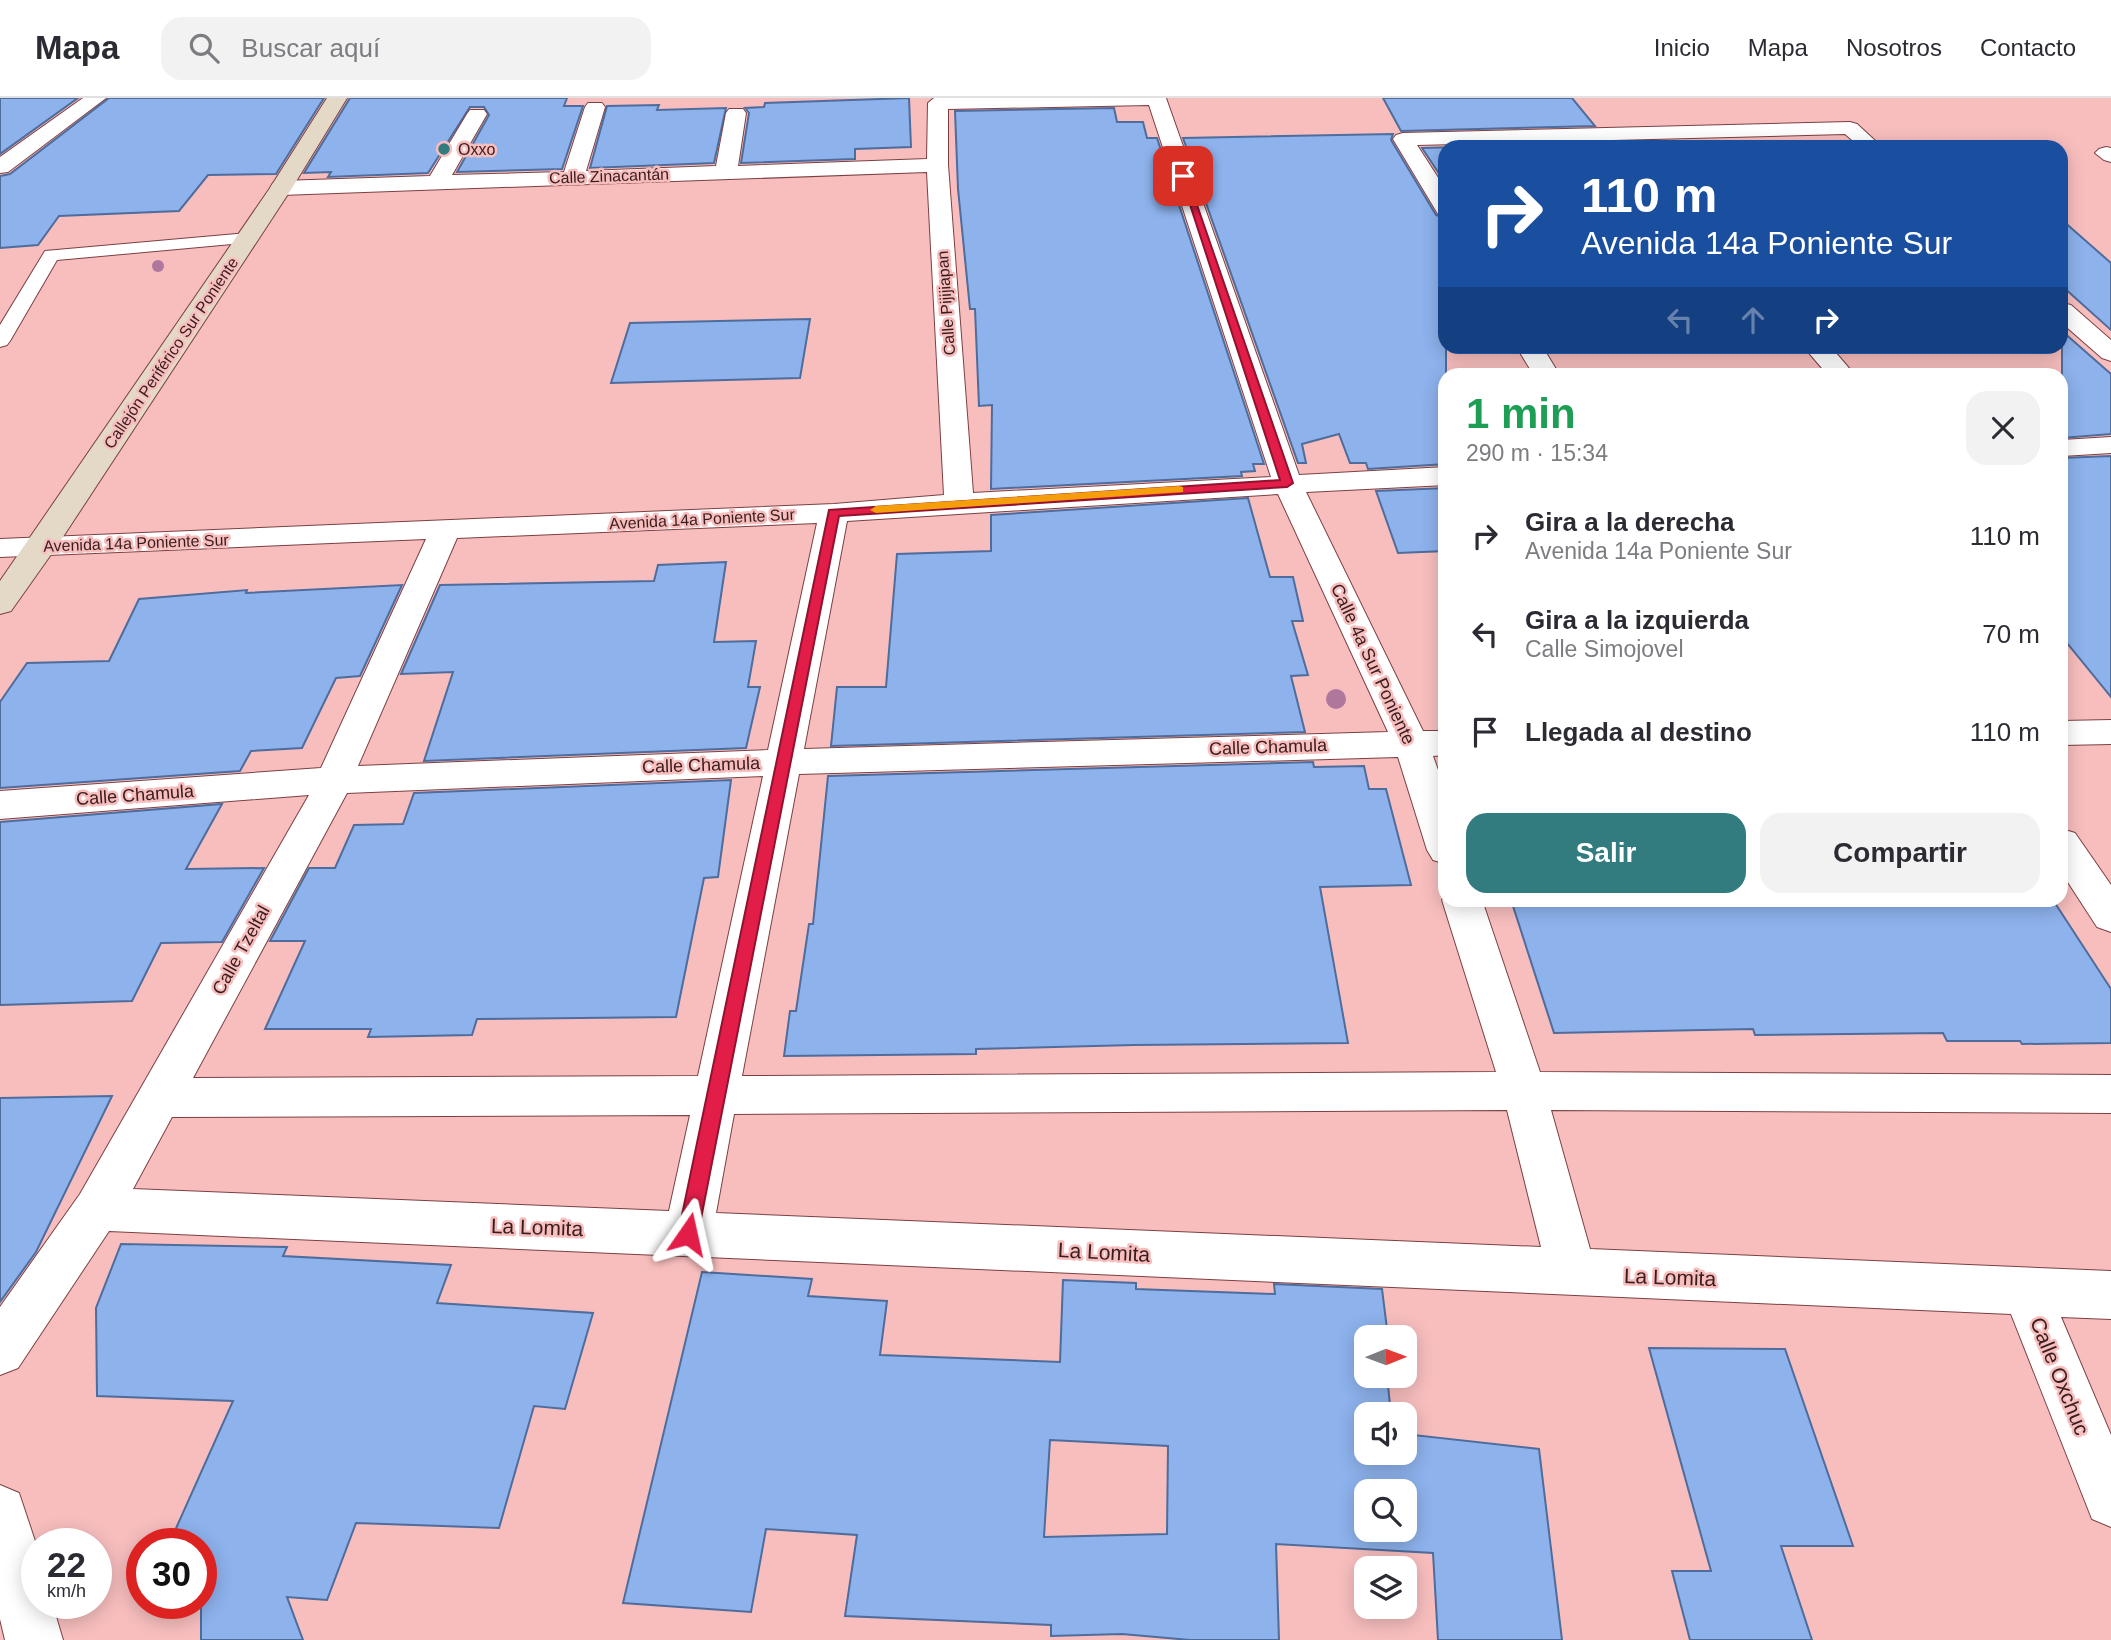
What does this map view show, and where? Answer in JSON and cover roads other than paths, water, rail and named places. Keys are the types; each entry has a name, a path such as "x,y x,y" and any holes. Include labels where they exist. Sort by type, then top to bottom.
{"main road":[{"name":"Callejón Periférico Sur Poniente","path":"0,604 42,546 248,238 337,98"}],"street":[{"path":"0,167 96,98"},
{"name":"Calle Pijijiapan","path":"959,503 937,164 938,103 1157,99"},
{"name":"Calle 4a Sur Poniente","path":"1157,99 1287,483 1428,743 1438,802"},
{"path":"573,178 595,107"},
{"path":"726,172 736,113"},
{"path":"437,183 477,114"},
{"path":"1438,196 1403,139 1635,140 1850,128 1864,140"},
{"name":"Calle Zinacantán","path":"281,188 937,164"},
{"path":"2068,315 2111,353"},
{"path":"1823,354 1836,368"},
{"path":"2068,448 2111,445"},
{"name":"Avenida 14a Poniente Sur","path":"0,548 834,513 1287,483 1438,476"},
{"path":"688,1234 834,513"},
{"name":"Calle Tzeltal","path":"0,1350 97,1209 326,798 445,530"},
{"path":"2068,733 2111,732"},
{"name":"Calle Chamula","path":"0,805 334,780 784,762 1428,743"},
{"path":"2068,852 2111,916"},
{"path":"1464,907 1524,1091 1572,1273"},
{"path":"158,1098 1524,1091 2111,1094"},
{"name":"La Lomita","path":"97,1209 2111,1295"},
{"name":"Calle Oxchuc","path":"2026,1291 2111,1500"},
{"path":"0,1513 34,1640"}],"lane":[{"path":"0,341 51,255 248,238"}],"place":[{"name":"Oxxo","path":"444,149"}]}
